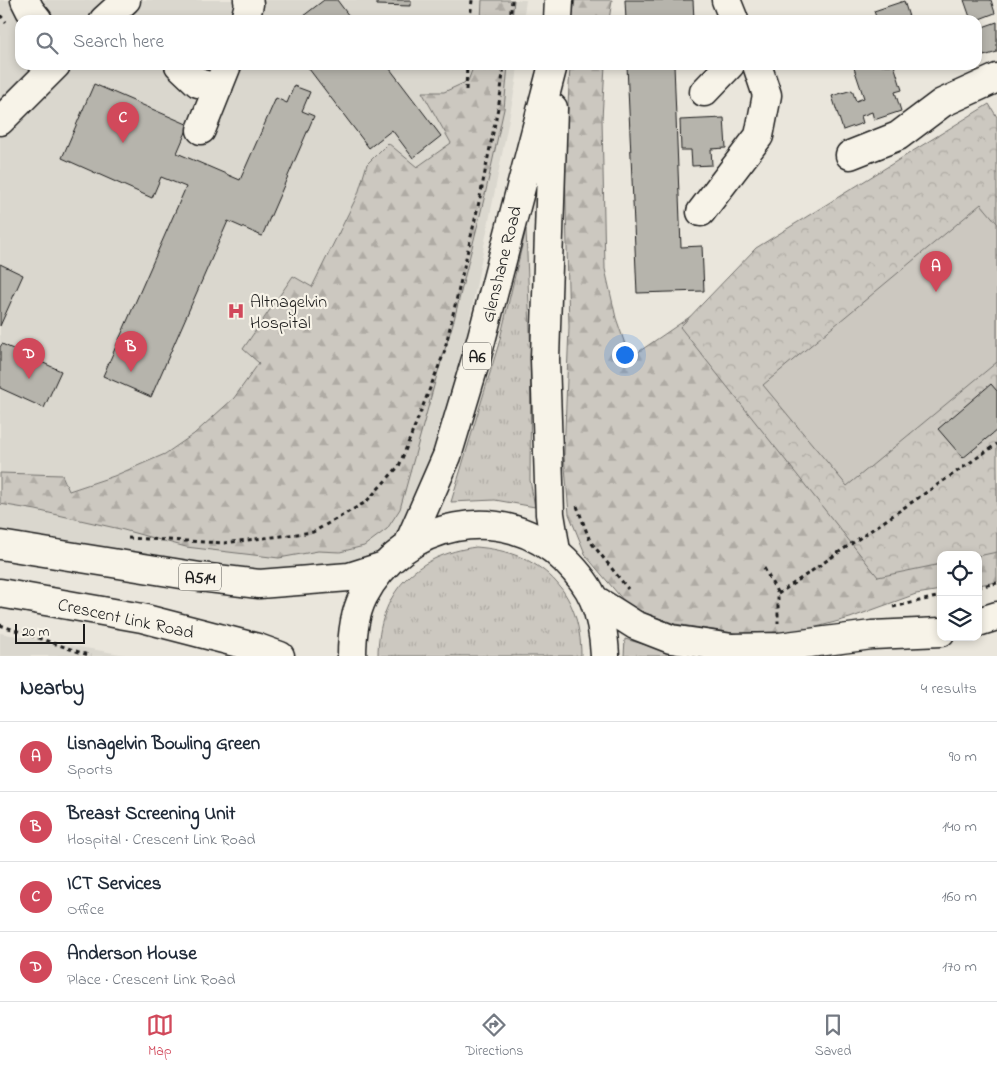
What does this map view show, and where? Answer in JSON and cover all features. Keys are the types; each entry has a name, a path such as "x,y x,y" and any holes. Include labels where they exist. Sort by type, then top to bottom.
{"main road":[{"path":"25,0 34,15"},
{"path":"110,15 126,0"},
{"path":"246,15 248,0"},
{"path":"558,15 559,0"},
{"path":"726,0 732,15"},
{"path":"0,121 51,70"},
{"path":"184,70 198,83 222,76"},
{"name":"Glenshane Road","path":"408,545 450,447 477,356 552,70"},
{"name":"Glenshane Road","path":"553,70 545,358 550,514 556,551"},
{"path":"704,92 725,70"},
{"path":"701,212 759,136 767,96 758,70"},
{"path":"201,130 222,76"},
{"path":"850,155 898,136 942,103 997,78"},
{"name":"A514","path":"352,656 352,634 363,597 384,566 408,545 432,533 457,526 483,525 509,528 533,537 556,551 578,573 594,599 603,628 605,656"},
{"name":"A514","path":"0,545 200,577 259,584 349,577 384,566"},
{"name":"Crescent Link Road","path":"0,593 142,618 258,648 280,656"},
{"path":"594,599 636,625 671,639 732,648 779,647 872,635 937,633"},
{"path":"982,621 997,616"},
{"path":"862,656 937,634"}],"path":[{"path":"470,15 472,0"},
{"path":"510,15 512,0"},
{"path":"466,90 467,70"},
{"path":"187,541 224,543 313,532 366,502 399,466 444,353 480,202 500,98 503,70"},
{"path":"778,594 997,444"},
{"path":"576,505 590,541 633,596"},
{"path":"764,568 778,594 778,625 769,624"},
{"path":"982,586 997,583"},
{"path":"0,625 91,656"}],"shaded area":[{"name":"Altnagelvin Hospital","path":"0,0 526,0 524,15 15,15 15,70 517,70 426,542 291,591 0,540"},
{"path":"0,633 131,656 0,656"}],"green space":[{"path":"482,0 514,0 512,15 481,15"},
{"path":"575,0 612,0 610,15 573,15"},
{"path":"472,70 508,70 504,109 454,320 400,509 387,529 364,546 340,552 318,551 279,558 186,547 120,529 0,504 0,473 62,475 69,491 114,476 165,454 194,434 234,398 259,363 243,349 293,276 312,287 358,194 367,164 388,143 417,167 451,143 422,92 444,92 468,81"},
{"path":"570,70 605,70 602,119 605,269 616,318 626,347 634,355 988,113 997,487 997,582 982,584 982,551 937,551 937,591 916,594 850,618 798,632 740,634 675,624 629,607 586,556 569,514 564,455 569,327 565,166"},
{"path":"989,104 997,117 997,552 982,555 982,551 937,551 937,565 878,577 680,327 756,248"},
{"path":"981,204 997,223 997,362 847,486 763,385"},
{"path":"526,229 531,356 530,480 535,507 495,500 451,502 499,343"},
{"path":"476,547 499,550 520,557 538,566 553,579 565,594 574,612 579,633 581,656 378,656 380,634 385,614 393,596 404,581 418,568 435,559 454,551"},
{"path":"625,639 675,653 710,656 624,656"}],"building":[{"path":"324,0 337,0 348,15 304,15"},
{"path":"377,0 411,0 411,6 377,5"},
{"path":"625,0 693,0 694,15 626,15"},
{"path":"964,0 991,0 995,13 982,18 982,15 969,15"},
{"path":"904,1 908,15 875,15 874,11"},
{"path":"997,22 997,52 984,56 982,50 982,27"},
{"path":"310,70 391,70 441,136 413,158 392,130 369,148"},
{"path":"627,70 674,70 681,247 702,246 704,291 637,293"},
{"path":"855,70 896,70 902,90 895,92 901,111 874,120 872,112 861,116 863,123 843,130 832,96 852,90 856,101 864,98"},
{"path":"94,84 189,125 177,153 240,180 276,98 287,103 294,86 310,92 302,111 314,116 262,236 228,221 151,397 103,376 186,187 161,177 152,198 62,158"},
{"path":"724,118 726,148 711,149 712,165 692,166 691,150 681,150 680,120"},
{"path":"0,264 23,275 0,326"},
{"path":"2,344 61,371 44,408 0,388 0,347"},
{"path":"991,384 997,391 997,430 963,458 938,429"}],"place":[{"name":"ICT Services","path":"123,143"},
{"name":"Lisnagelvin Bowling Green","path":"936,292"},
{"name":"Altnagelvin Hospital","path":"236,311"},
{"name":"Breast Screening Unit","path":"131,372"},
{"name":"Anderson House","path":"29,379"}]}
